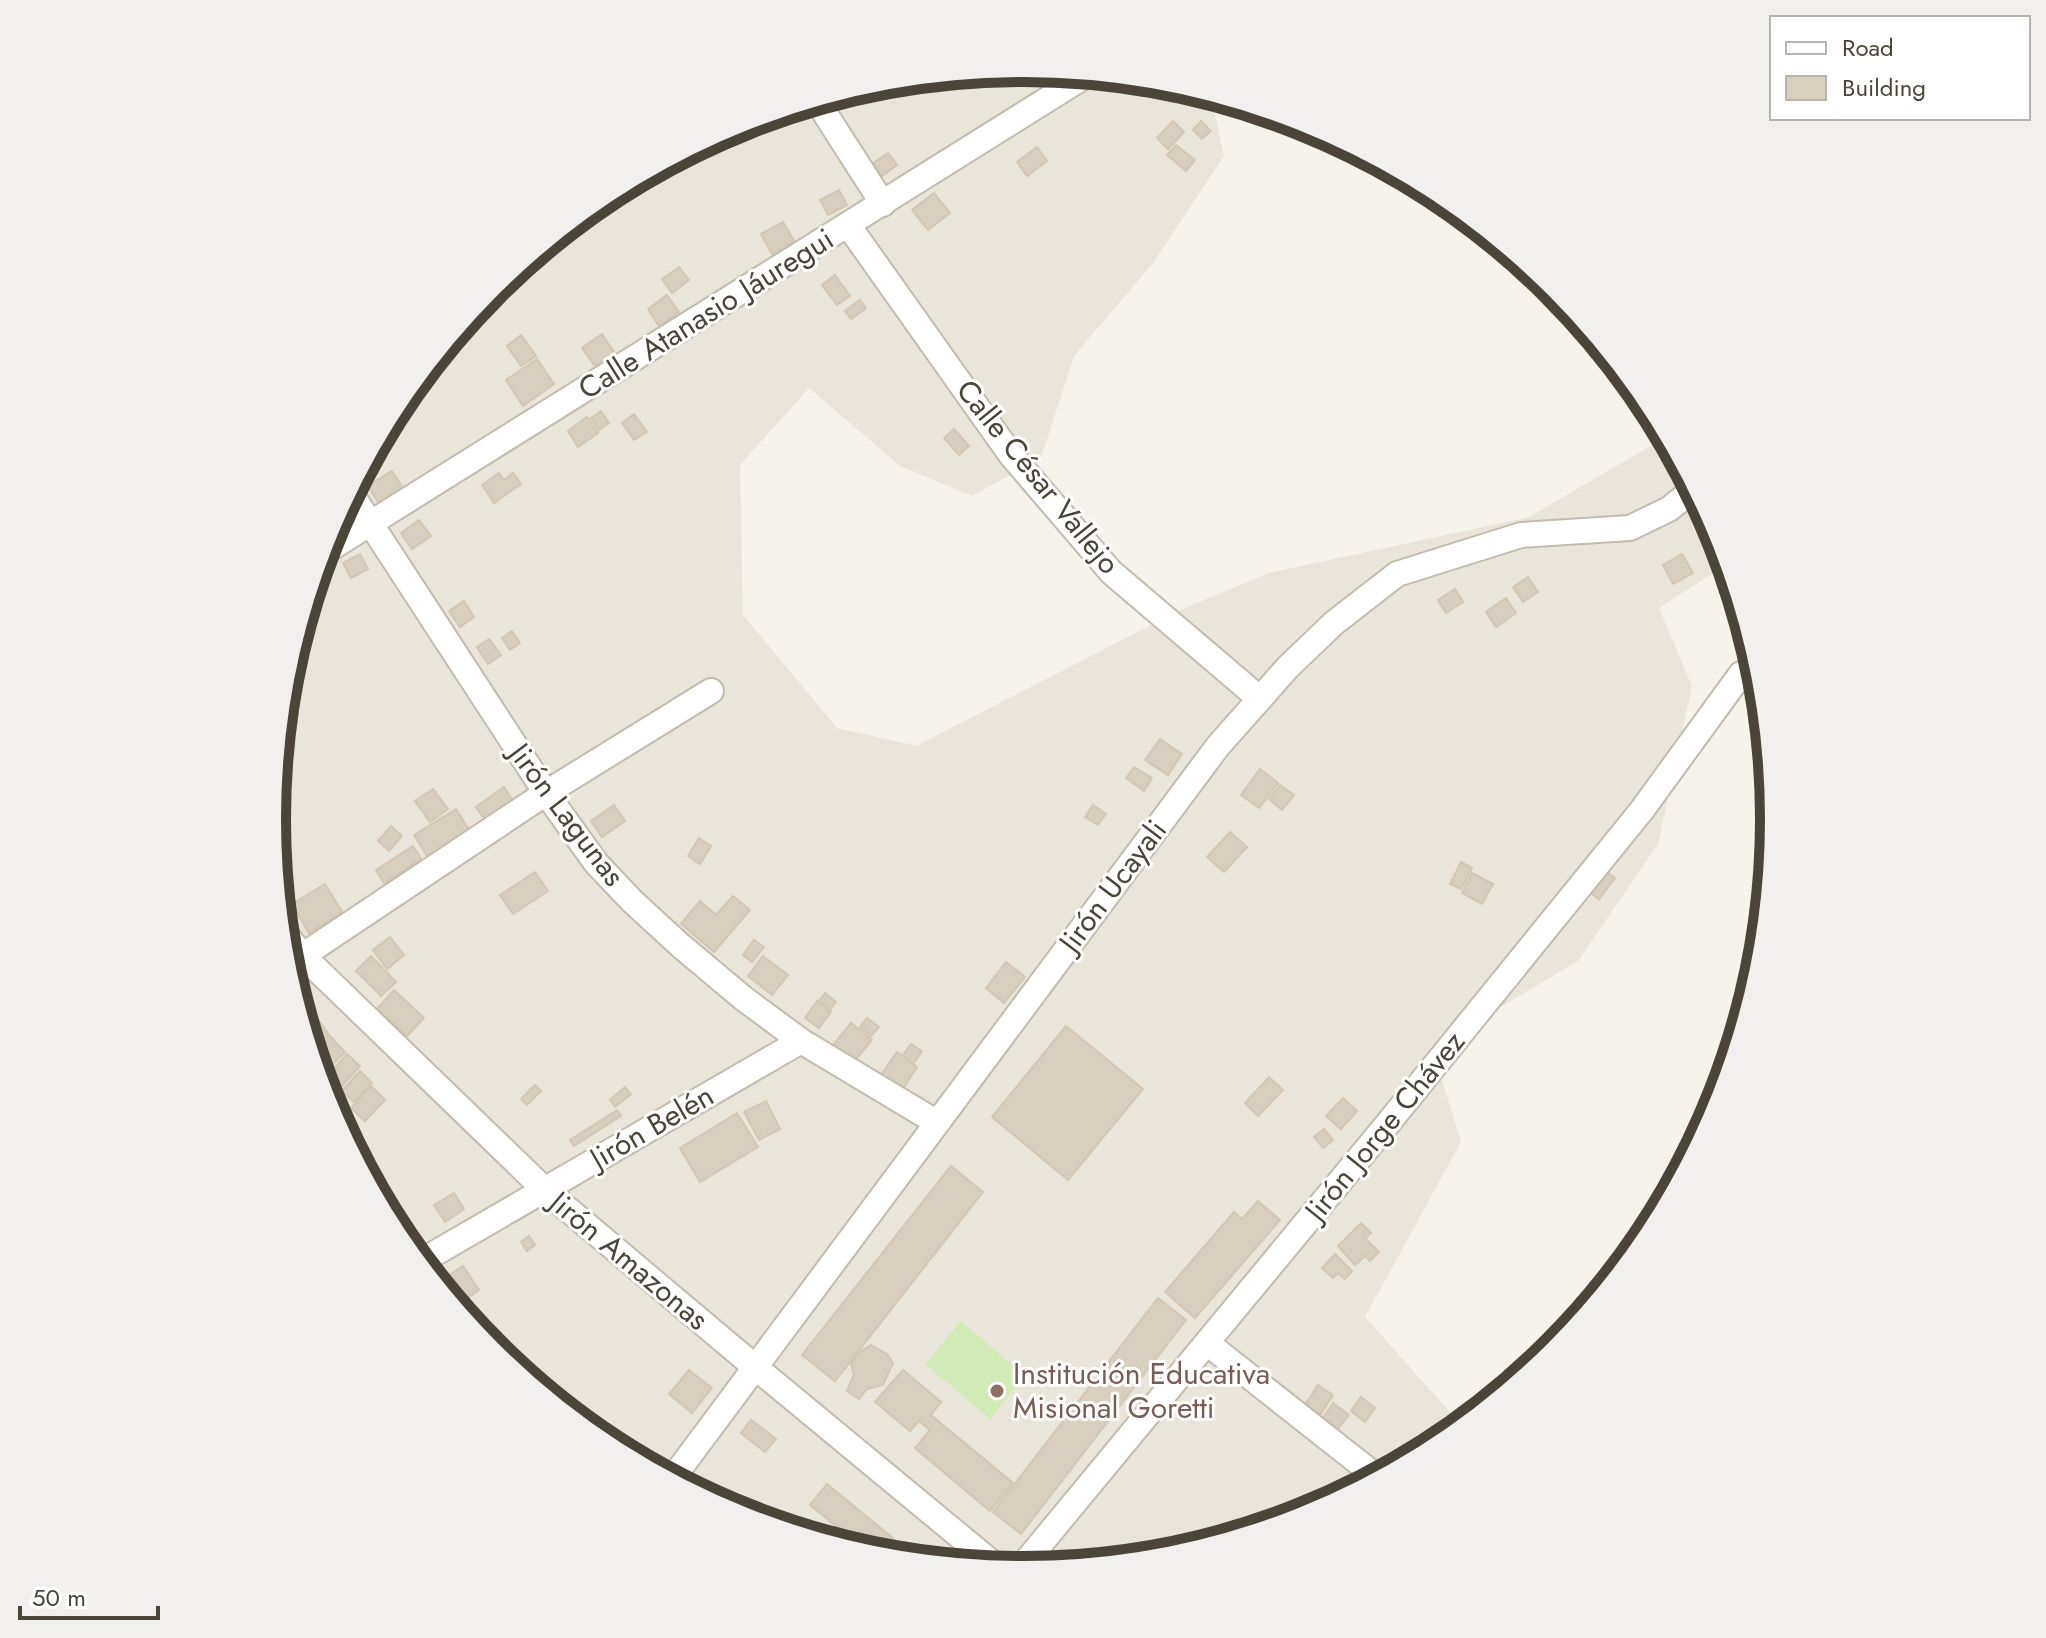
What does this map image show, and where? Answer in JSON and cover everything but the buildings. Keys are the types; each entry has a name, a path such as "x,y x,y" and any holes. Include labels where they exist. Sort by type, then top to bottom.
{"street":[{"name":"Calle Atanasio Jáuregui","path":"340,542 1072,84"},
{"path":"823,110 883,204"},
{"name":"Calle César Vallejo","path":"848,225 1011,455 1111,572 1260,699"},
{"name":"Jirón Ucayali","path":"679,1470 1218,746 1288,667 1334,623 1397,574 1521,535 1630,528 1669,509 1685,496"},
{"name":"Jirón Lagunas","path":"357,503 546,793 596,863 681,946 801,1041 936,1122"},
{"name":"Jirón Jorge Chávez","path":"1031,1556 1642,810 1741,674"},
{"path":"299,958 546,793 711,691"},
{"name":"Jirón Amazonas","path":"301,966 545,1190 982,1554"},
{"name":"Jirón Belén","path":"430,1256 801,1041"},
{"path":"1207,1343 1368,1470"}],"shaded area":[{"path":"1023,82 1119,88 1214,107 1224,156 1153,263 1074,356 1041,458 972,496 900,466 809,388 740,465 743,615 837,728 916,746 1180,610 1269,573 1529,517 1656,443 1684,493 1717,571 1659,608 1692,686 1658,844 1578,961 1432,1048 1461,1142 1365,1317 1454,1417 1349,1480 1260,1517 1214,1531 1119,1550 1023,1556 975,1554 927,1550 832,1531 741,1500 697,1480 654,1457 574,1404 502,1340 438,1268 410,1228 362,1145 325,1056 311,1010 292,915 288,867 286,819 292,723 311,628 325,582 362,493 385,450 438,370 469,333 537,265 574,234 655,181 741,138 832,107 879,96 927,88"}],"green space":[{"path":"961,1321 1025,1376 990,1419 925,1364"}],"place":[{"name":"Institución Educativa Misional Goretti","path":"997,1391"}]}
